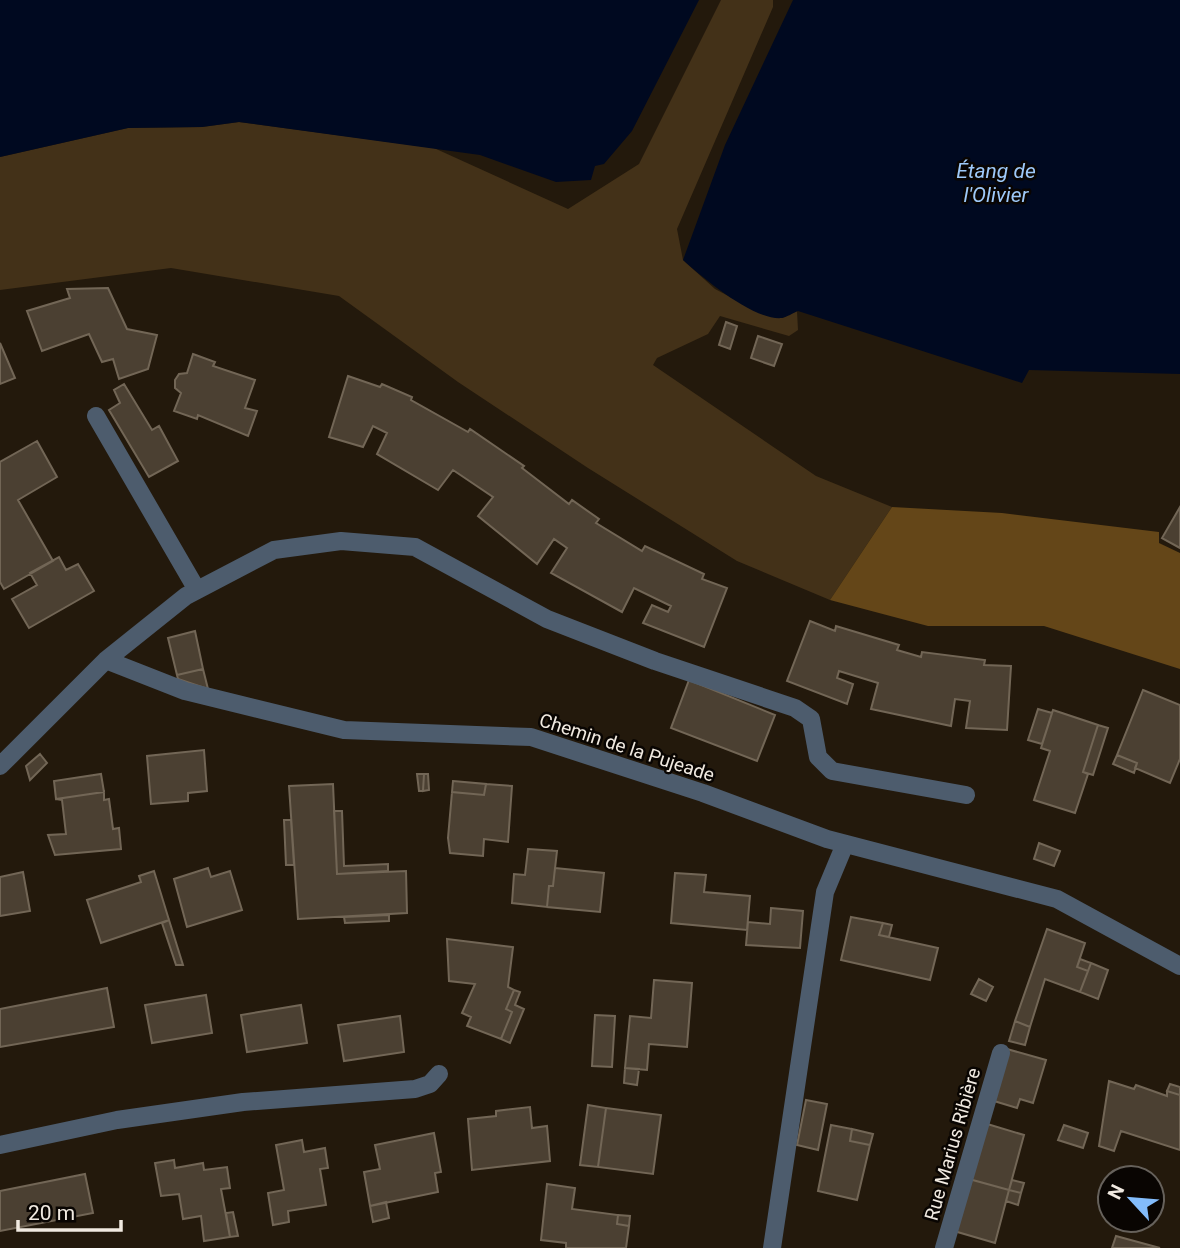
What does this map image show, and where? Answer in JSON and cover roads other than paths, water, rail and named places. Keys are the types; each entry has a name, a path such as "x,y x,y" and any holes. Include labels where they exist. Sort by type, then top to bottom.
{"street":[{"path":"96,416 197,590"},
{"path":"0,766 106,660 186,596 274,550 341,541 415,548 547,620 794,708 811,719 818,757 832,771 966,795"},
{"name":"Chemin de la Pujeade","path":"106,660 185,691 344,730 531,737 845,844 1057,900 1180,966"},
{"path":"772,1248 825,892 845,844"},
{"name":"Rue Marius Ribière","path":"944,1248 986,1112 1001,1052"},
{"path":"0,1145 117,1120 243,1102 415,1089 430,1084 439,1074"}],"water":[{"path":"0,0 699,0 632,131 604,164 595,166 591,180 556,182 480,155 239,122 202,127 128,128 0,157"},
{"name":"Étang de l'Olivier","path":"793,0 1180,0 1180,374 1029,370 1022,383 798,311 782,318 758,313 730,297 683,260 725,145"}]}
